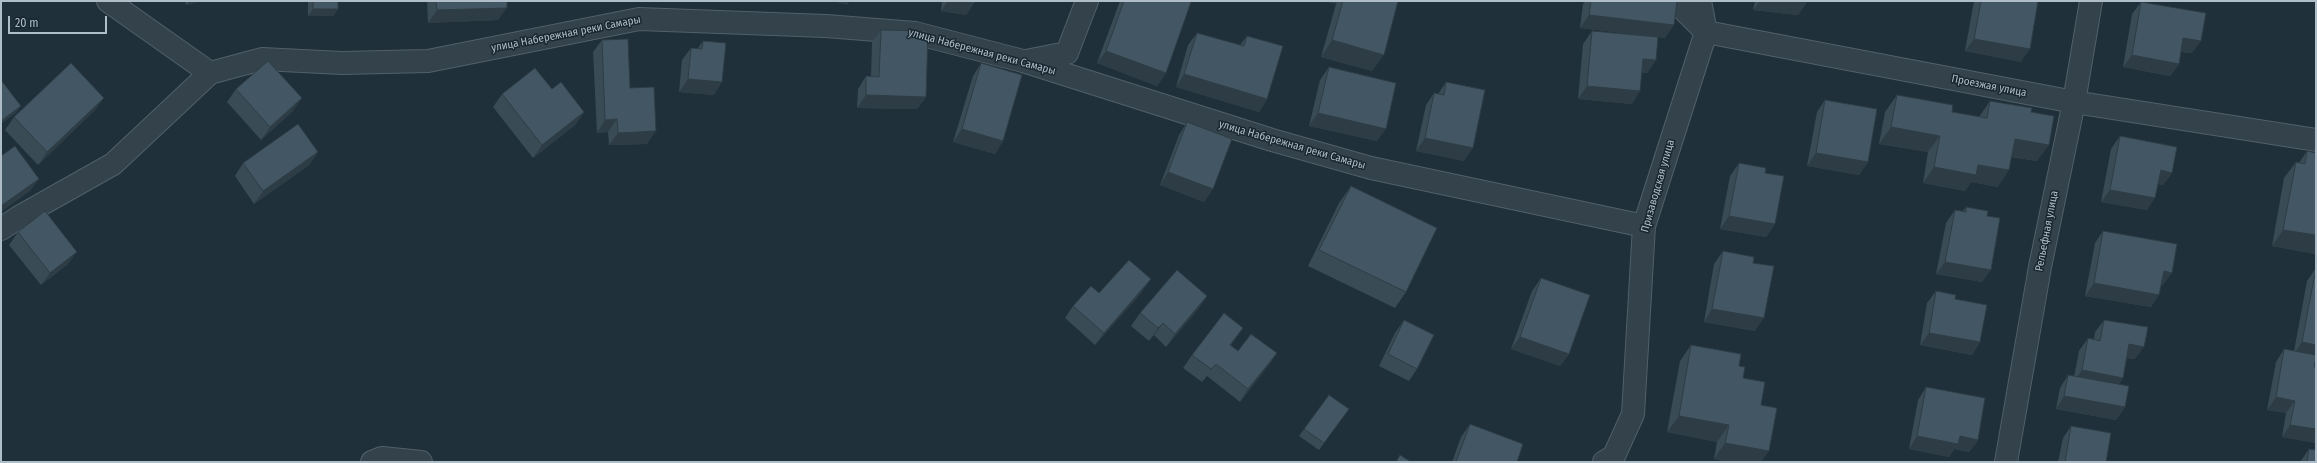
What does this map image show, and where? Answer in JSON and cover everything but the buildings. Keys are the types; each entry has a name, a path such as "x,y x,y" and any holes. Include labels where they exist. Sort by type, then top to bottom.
{"street":[{"path":"108,1 210,73"},
{"path":"1023,61 1067,54 1087,1"},
{"path":"1675,1 1706,32"},
{"name":"Призаводская улица","path":"1604,462 1614,456 1633,414 1644,226 1706,32 1700,1"},
{"name":"Рельефная улица","path":"2006,462 2040,267 2074,102 2091,1"},
{"name":"улица Набережная реки Самары","path":"1,229 19,217 113,164 210,73 262,59 342,63 428,61 639,19 826,26 916,33 1023,61 1257,136 1371,168 1644,226"},
{"name":"Проезжая улица","path":"1706,32 2074,102 2316,140"},
{"path":"372,462 382,458 421,462"}]}
